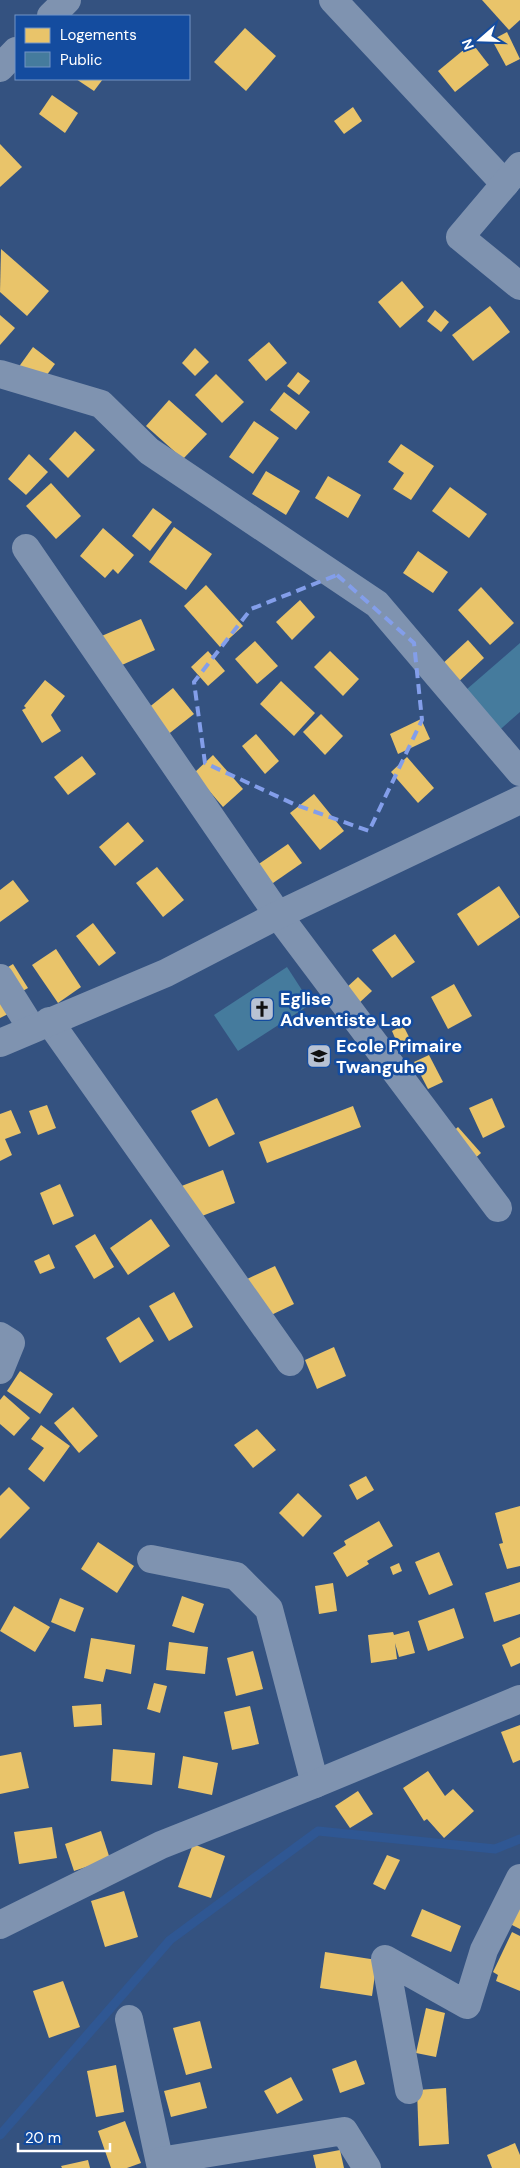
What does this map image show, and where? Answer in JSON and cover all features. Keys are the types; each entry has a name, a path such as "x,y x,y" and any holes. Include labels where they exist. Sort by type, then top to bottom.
{"street":[{"path":"52,15 67,0"},
{"path":"332,0 512,175 460,237 520,286"},
{"path":"0,68 15,52"},
{"path":"0,374 101,404 149,451 377,604 520,772"},
{"path":"26,548 278,915 498,1208"},
{"path":"0,1043 166,973 278,915 520,800"},
{"path":"0,978 40,1025 290,1362"},
{"path":"0,1336 11,1343 0,1370"},
{"path":"151,1559 236,1576 269,1609 315,1784"},
{"path":"0,1925 161,1845 519,1706"},
{"path":"408,2090 385,1959 467,2005 484,1950 520,1878"},
{"path":"129,2019 160,2165 344,2131 367,2168"}],"highlighted area":[{"path":"337,575 414,643 422,720 369,831 296,805 205,763 194,682 251,609"}],"building: Logements":[{"path":"482,0 520,0 520,20 509,30"},
{"path":"245,28 276,56 246,91 214,62"},
{"path":"507,32 520,59 506,66 492,40"},
{"path":"472,43 489,65 455,92 438,71"},
{"path":"78,80 102,80 94,91"},
{"path":"52,95 78,113 65,133 39,114"},
{"path":"353,107 362,121 344,134 334,121"},
{"path":"0,144 22,167 0,187"},
{"path":"1,249 49,291 27,316 0,292"},
{"path":"402,281 424,307 400,328 378,302"},
{"path":"490,306 510,332 473,361 452,335"},
{"path":"435,310 449,322 441,332 427,321"},
{"path":"0,315 15,328 0,345"},
{"path":"269,342 287,363 266,381 248,360"},
{"path":"33,347 55,364 35,391 13,375"},
{"path":"195,348 209,362 195,376 182,363"},
{"path":"298,372 310,381 299,395 287,386"},
{"path":"216,374 244,402 222,423 195,395"},
{"path":"284,392 310,412 296,430 270,410"},
{"path":"169,400 207,434 183,459 146,426"},
{"path":"254,421 279,438 253,474 229,457"},
{"path":"75,431 95,450 68,478 49,459"},
{"path":"401,444 434,466 411,500 393,489 404,473 388,462"},
{"path":"29,454 48,472 26,495 8,479"},
{"path":"266,471 300,491 286,515 252,494"},
{"path":"328,476 361,495 348,518 315,498"},
{"path":"51,483 81,516 56,539 26,506"},
{"path":"450,487 487,514 469,538 432,511"},
{"path":"153,508 172,522 150,551 132,536"},
{"path":"174,527 212,554 186,590 149,562"},
{"path":"103,528 134,555 118,574 113,569 105,578 80,556"},
{"path":"418,551 448,572 433,593 403,573"},
{"path":"206,585 243,626 220,647 184,606"},
{"path":"481,587 514,623 490,645 458,610"},
{"path":"300,600 315,617 292,640 276,622"},
{"path":"141,619 155,650 111,670 97,638"},
{"path":"468,640 484,658 455,685 439,667"},
{"path":"255,641 278,666 257,684 235,659"},
{"path":"208,651 225,671 208,686 191,667"},
{"path":"330,651 359,679 343,696 314,667"},
{"path":"45,680 65,696 51,715 61,731 42,743 22,710 26,708 24,706"},
{"path":"281,681 315,713 294,736 260,704"},
{"path":"173,688 194,714 157,743 137,717"},
{"path":"321,714 343,736 325,755 303,732"},
{"path":"421,719 430,739 398,754 390,734"},
{"path":"256,734 279,761 265,774 242,746"},
{"path":"213,755 243,789 223,807 194,773"},
{"path":"82,756 96,774 68,795 54,777"},
{"path":"407,757 434,788 418,803 391,772"},
{"path":"314,794 344,831 320,850 290,813"},
{"path":"128,822 144,841 115,866 99,847"},
{"path":"288,844 302,863 260,892 247,872"},
{"path":"157,867 184,900 163,917 136,883"},
{"path":"13,880 29,901 0,922 0,890"},
{"path":"499,886 520,917 478,946 457,914"},
{"path":"93,923 116,953 99,966 76,936"},
{"path":"395,934 415,962 392,978 372,950"},
{"path":"56,949 81,987 58,1003 32,965"},
{"path":"13,964 28,988 12,997 0,972"},
{"path":"358,977 372,991 345,1016 332,1001"},
{"path":"454,984 472,1016 448,1029 431,997"},
{"path":"0,1001 8,1014 0,1018"},
{"path":"403,1025 410,1039 398,1045 392,1031"},
{"path":"429,1055 443,1082 428,1089 414,1062"},
{"path":"217,1098 235,1134 209,1147 191,1111"},
{"path":"492,1098 505,1127 483,1138 469,1108"},
{"path":"47,1105 56,1128 38,1135 29,1111"},
{"path":"353,1106 361,1127 267,1163 259,1142"},
{"path":"11,1110 21,1133 5,1139 12,1155 0,1161 0,1114"},
{"path":"458,1127 481,1153 462,1170 439,1144"},
{"path":"223,1170 235,1203 192,1220 179,1187"},
{"path":"60,1184 74,1216 53,1225 40,1193"},
{"path":"151,1219 170,1246 128,1275 110,1248"},
{"path":"95,1234 114,1267 94,1279 75,1246"},
{"path":"49,1254 55,1268 40,1274 34,1261"},
{"path":"275,1266 294,1304 263,1319 245,1280"},
{"path":"174,1292 193,1327 169,1341 149,1306"},
{"path":"139,1317 154,1341 120,1363 106,1338"},
{"path":"334,1347 346,1376 317,1389 305,1360"},
{"path":"20,1371 53,1394 40,1414 7,1391"},
{"path":"4,1395 30,1418 14,1436 0,1424 0,1400"},
{"path":"73,1407 98,1436 79,1453 54,1423"},
{"path":"41,1425 70,1446 44,1482 28,1469 44,1448 31,1439"},
{"path":"257,1429 276,1450 253,1468 234,1445"},
{"path":"366,1476 374,1490 357,1500 349,1485"},
{"path":"9,1487 30,1508 0,1539 0,1496"},
{"path":"298,1493 322,1516 303,1537 279,1513"},
{"path":"520,1506 520,1566 507,1569 499,1544 503,1543 495,1513"},
{"path":"379,1521 393,1546 367,1561 369,1564 347,1577 333,1553 346,1545 344,1541"},
{"path":"98,1542 134,1566 117,1593 81,1569"},
{"path":"439,1552 453,1585 429,1595 415,1562"},
{"path":"399,1563 402,1571 393,1575 390,1567"},
{"path":"520,1582 520,1614 494,1622 485,1593"},
{"path":"333,1583 337,1611 319,1614 315,1586"},
{"path":"182,1596 204,1604 194,1633 172,1626"},
{"path":"60,1598 84,1608 75,1632 51,1622"},
{"path":"14,1606 50,1627 35,1652 0,1631"},
{"path":"454,1608 464,1638 428,1651 418,1621"},
{"path":"409,1631 415,1653 399,1657 395,1643 397,1659 371,1663 368,1635 393,1632 394,1635"},
{"path":"520,1637 520,1663 511,1667 502,1645"},
{"path":"91,1638 135,1645 131,1674 106,1669 103,1682 84,1678"},
{"path":"169,1642 208,1647 205,1674 166,1670"},
{"path":"253,1651 263,1689 236,1696 227,1658"},
{"path":"154,1683 167,1686 160,1713 147,1709"},
{"path":"101,1704 102,1725 74,1727 72,1706"},
{"path":"250,1706 259,1744 232,1750 224,1712"},
{"path":"520,1725 520,1760 513,1763 501,1732"},
{"path":"113,1749 155,1753 152,1785 111,1781"},
{"path":"21,1752 29,1788 0,1794 0,1756"},
{"path":"183,1756 218,1763 212,1795 178,1788"},
{"path":"428,1771 445,1796 453,1789 474,1811 444,1838 427,1819 424,1821 403,1788"},
{"path":"358,1791 373,1814 350,1828 335,1806"},
{"path":"52,1827 57,1858 19,1864 14,1832"},
{"path":"101,1831 110,1859 74,1871 65,1844"},
{"path":"193,1844 225,1856 211,1898 178,1887"},
{"path":"387,1855 400,1860 385,1890 373,1884"},
{"path":"124,1891 138,1937 105,1947 91,1901"},
{"path":"520,1903 520,1929 506,1922"},
{"path":"422,1909 461,1926 451,1952 411,1936"},
{"path":"512,1932 520,1936 520,1991 496,1981 498,1975 493,1972"},
{"path":"325,1952 377,1960 372,1996 320,1988"},
{"path":"63,1981 80,2027 49,2038 33,1991"},
{"path":"426,2008 445,2013 436,2057 416,2053"},
{"path":"200,2021 212,2068 186,2075 173,2028"},
{"path":"356,2060 365,2084 340,2093 332,2069"},
{"path":"116,2065 124,2112 96,2117 87,2071"},
{"path":"291,2077 303,2100 277,2114 264,2091"},
{"path":"200,2082 207,2108 171,2117 164,2091"},
{"path":"446,2088 449,2144 419,2146 417,2090"},
{"path":"125,2121 141,2163 127,2168 111,2168 98,2131"},
{"path":"515,2143 520,2155 520,2168 492,2168 487,2155"},
{"path":"340,2150 344,2168 316,2168 313,2155"},
{"path":"88,2160 90,2168 62,2168 61,2166"}],"building: Public":[{"path":"520,643 520,712 494,735 459,696"},
{"name":"Eglise Adventiste Lao","path":"287,967 311,1004 238,1051 214,1015"}],"waterway":[{"path":"0,2135 170,1940 318,1831 495,1849 520,1839"}],"place":[{"name":"Eglise Adventiste Lao","path":"262,1009"},
{"name":"Ecole Primaire Twanguhe","path":"319,1056"}]}
